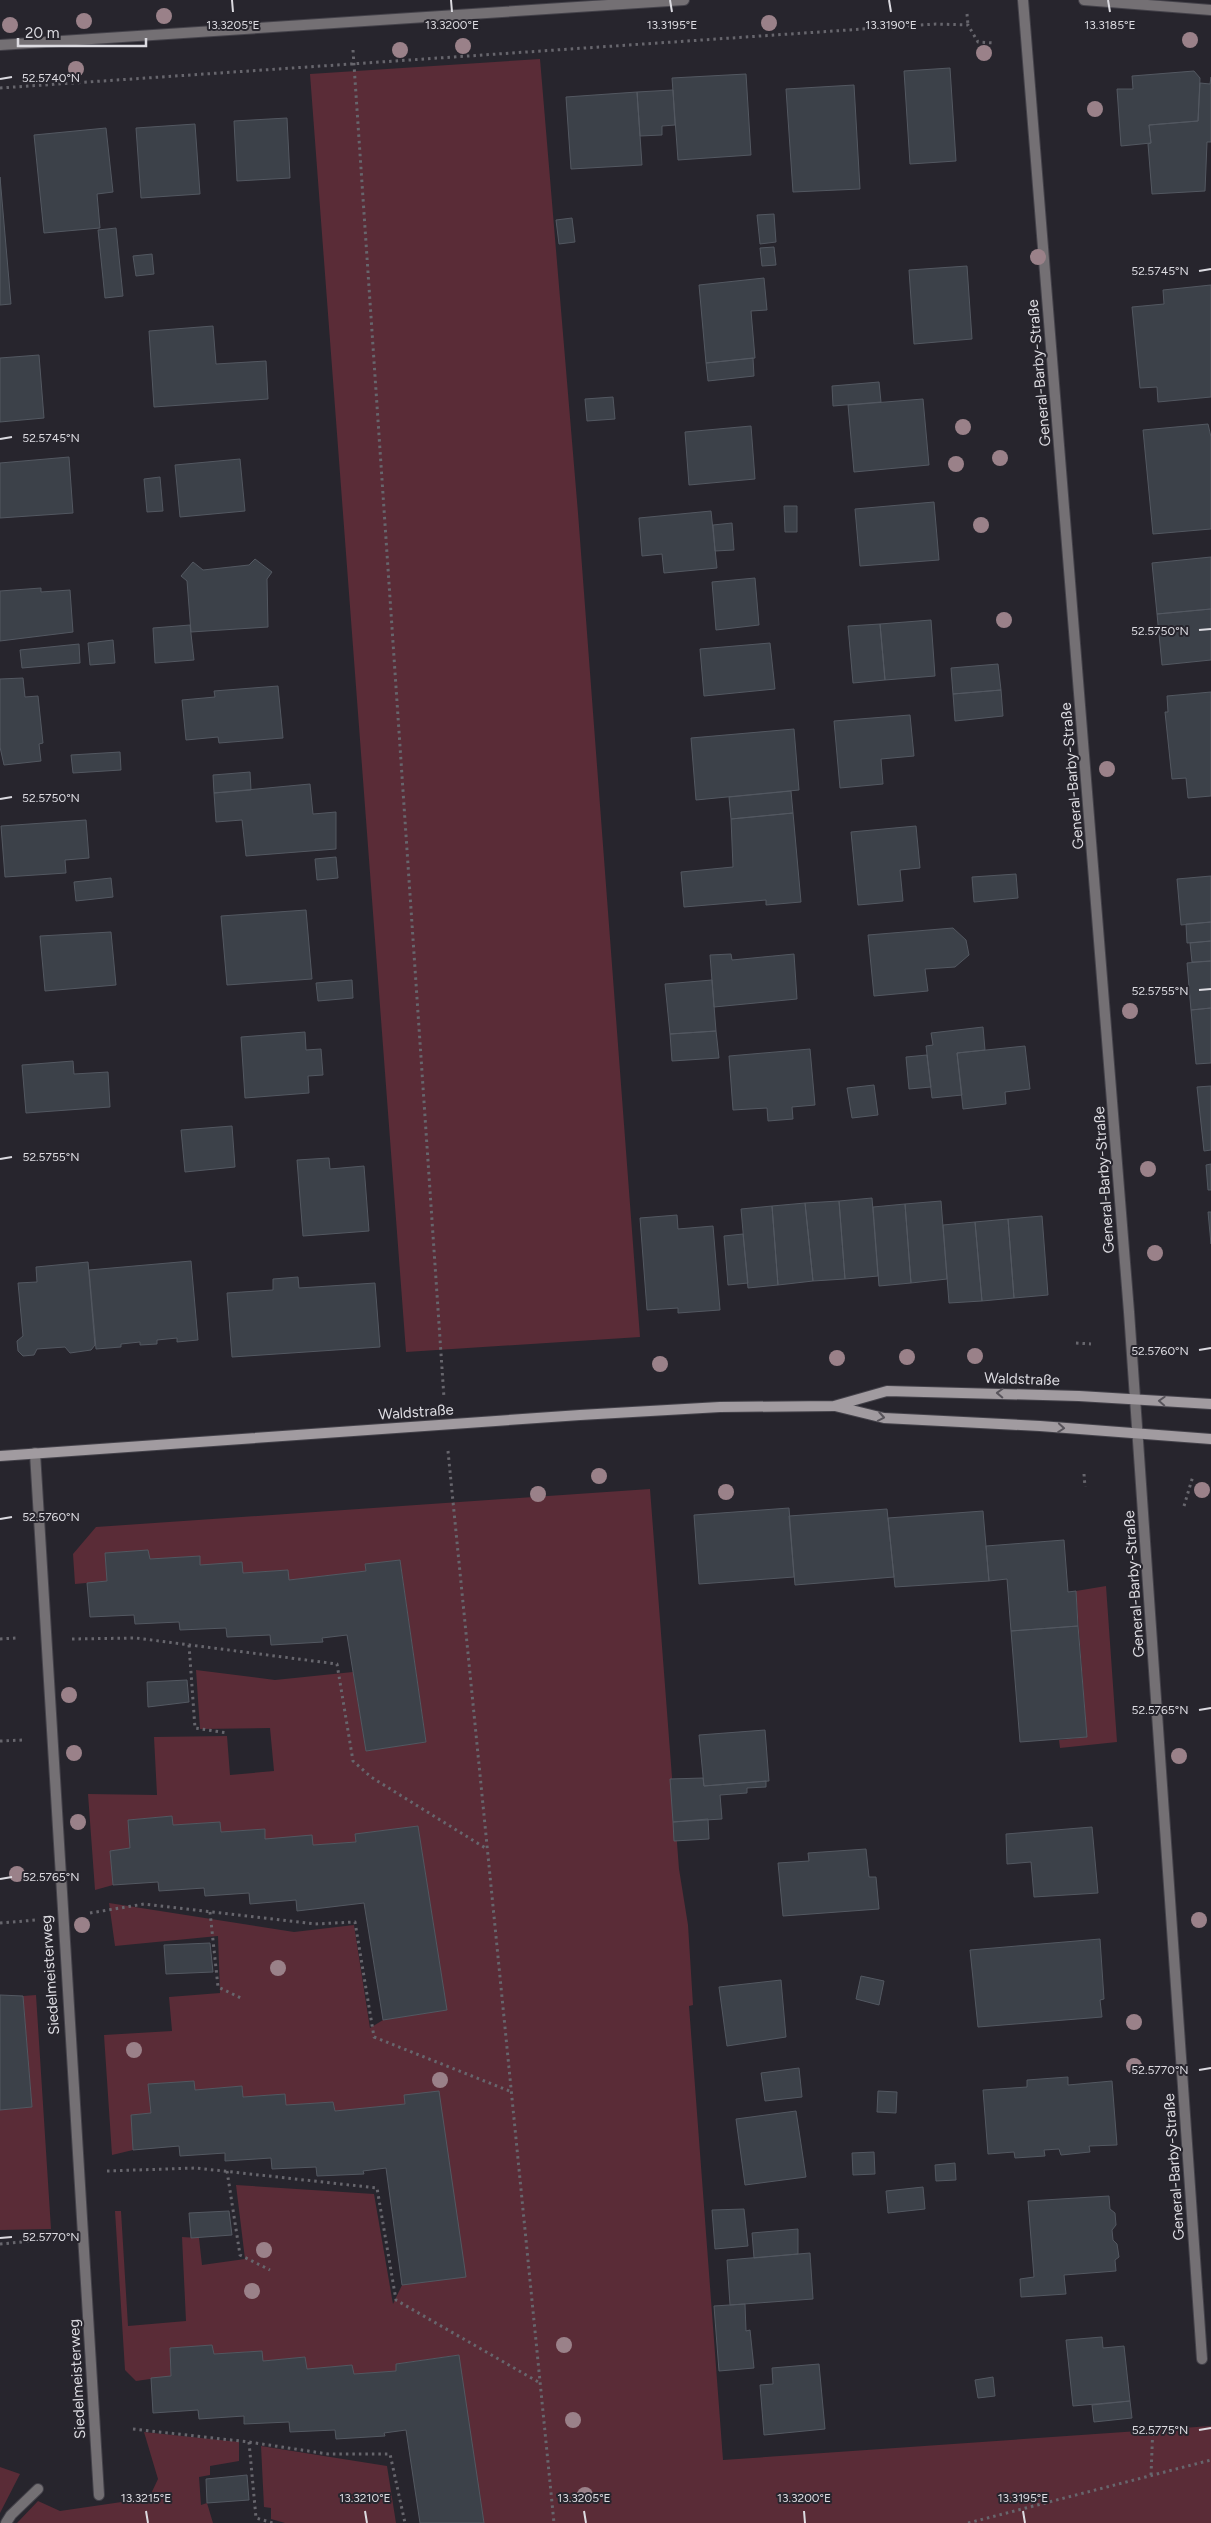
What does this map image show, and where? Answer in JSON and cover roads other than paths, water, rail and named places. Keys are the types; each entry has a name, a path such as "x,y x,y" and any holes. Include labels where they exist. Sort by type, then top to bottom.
{"main road":[{"name":"Waldstraße","path":"834,1406 887,1391 1136,1399 1211,1404"},
{"name":"Waldstraße","path":"0,1456 590,1415 720,1408 834,1406 884,1418 1040,1426 1211,1439"}],"street":[{"path":"0,46 684,0"},
{"name":"General-Barby-Straße","path":"1023,0 1102,953 1136,1399 1202,2359"},
{"path":"1084,0 1211,10"},
{"name":"Siedelmeisterweg","path":"35,1453 63,1962 82,2206 98,2495"},
{"path":"6,2523 10,2515 38,2488"}]}
